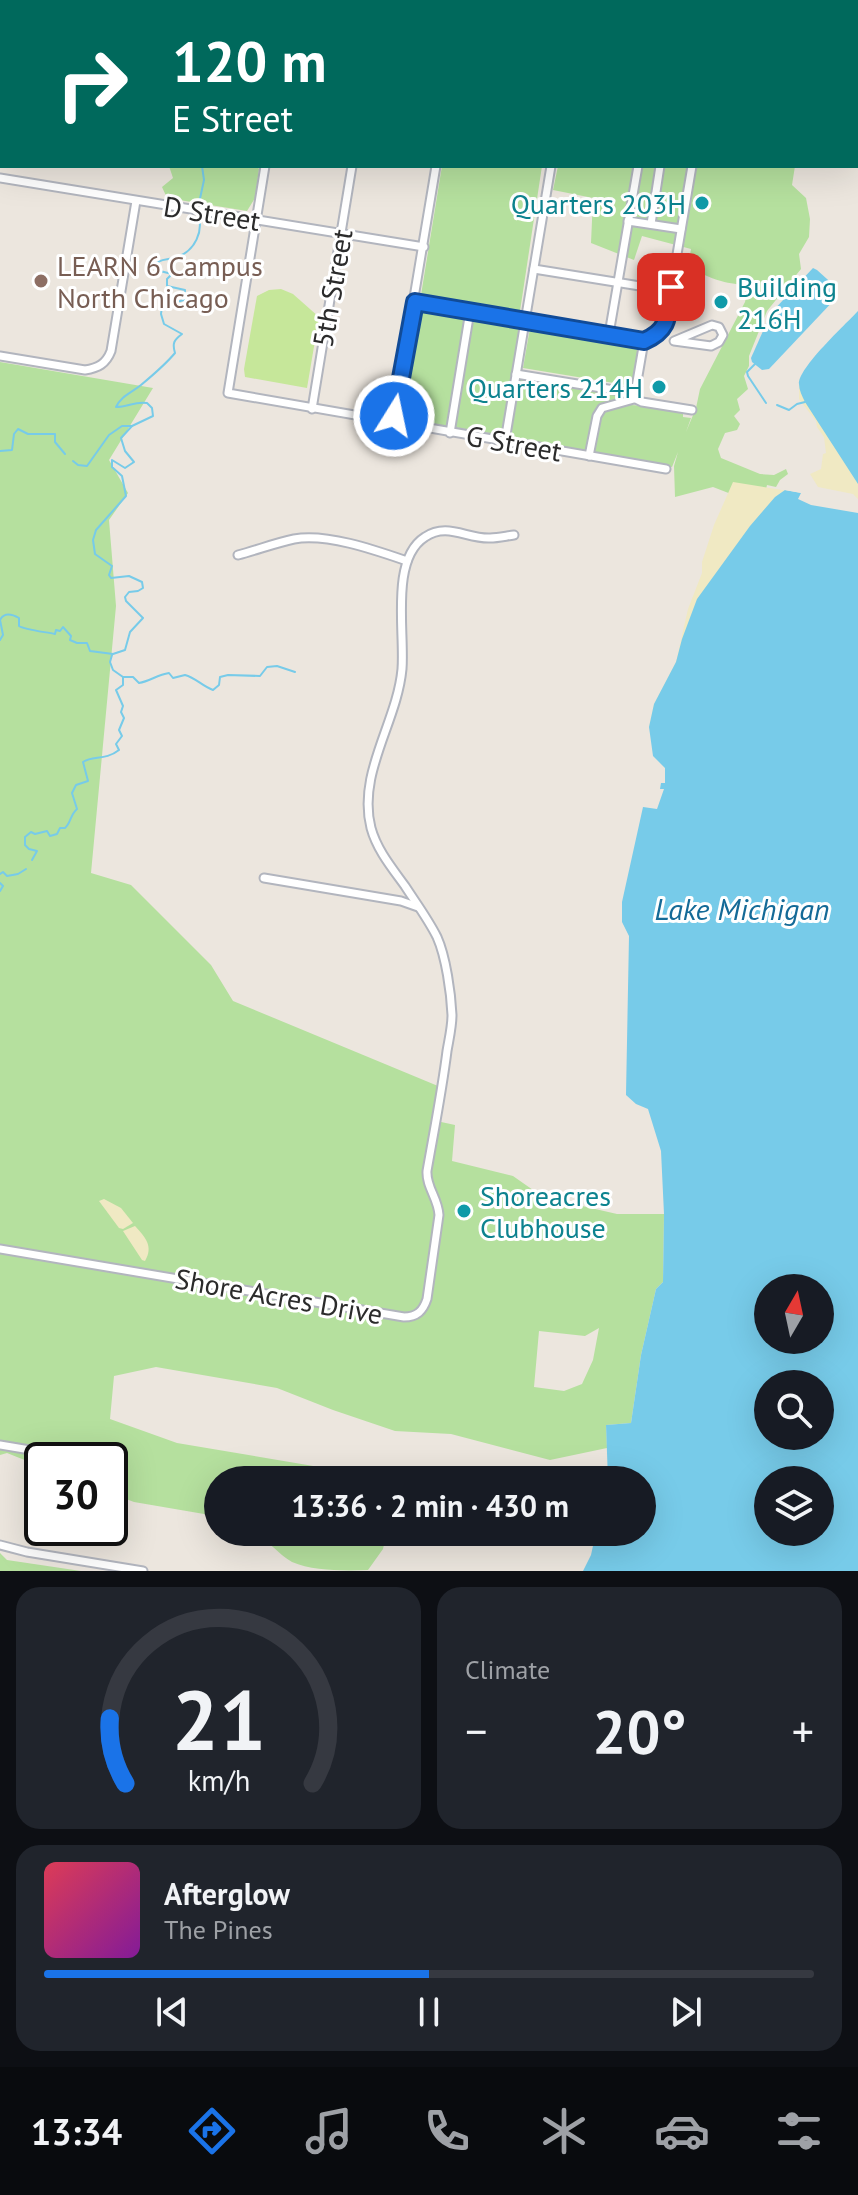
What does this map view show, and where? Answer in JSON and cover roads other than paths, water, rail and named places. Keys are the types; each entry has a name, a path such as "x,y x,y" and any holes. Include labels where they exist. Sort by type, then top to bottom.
{"street":[{"path":"256,221 265,168"},
{"name":"5th Street","path":"312,409 352,168"},
{"path":"393,423 436,168"},
{"path":"505,441 551,168"},
{"path":"609,334 638,168"},
{"path":"651,224 660,168"},
{"path":"415,302 644,341 653,337 665,325 692,168"},
{"name":"D Street","path":"0,178 424,247"},
{"path":"0,356 93,369 108,359 136,201"},
{"name":"G Street","path":"256,221 228,393 666,469"},
{"path":"628,221 681,229"},
{"path":"534,269 671,291"},
{"path":"450,433 470,311"},
{"path":"665,325 674,341"},
{"path":"653,337 674,341 711,346 719,342 723,335 722,330 712,325 674,341"},
{"path":"634,399 644,341"},
{"path":"516,374 620,391 642,402 692,410"},
{"path":"589,456 597,416 602,408 634,399"},
{"path":"238,555 295,539 310,538 360,547 407,561 409,553 418,543 438,531 490,538 514,535"},
{"name":"Shore Acres Drive","path":"0,1249 404,1317 411,1317 422,1310 427,1299 439,1215 427,1171 452,1013 439,941 378,846 369,815 373,768 400,683 407,561"},
{"path":"264,878 401,901 420,908"},
{"path":"0,1445 24,1449"},
{"path":"0,1545 143,1571"}],"water":[{"path":"813,268 837,288 837,297 769,369 762,370 751,358 771,313"},
{"path":"858,311 858,484 805,402 799,384 814,357"},
{"name":"Lake Michigan","path":"785,490 858,503 858,1571 583,1571 593,1546 656,1546 656,1466 607,1466 606,1425 631,1423 641,1355 656,1289 663,1282 661,1151 648,1109 626,1095 629,936 622,922 622,902 643,807 657,809 664,789 660,789 661,783 665,783 665,768 653,756 649,727 654,704 676,662 697,599 750,526"}],"waterway":[{"path":"198,208 204,180 202,168"},
{"path":"73,461 87,466 109,435 122,426 132,426 153,416 152,408 147,403 116,407 123,397 141,385 175,353 174,342 182,334 164,324 162,306 184,300 185,290 167,286 167,279 172,274 156,270 158,262 183,254 193,245 200,227 198,214"},
{"path":"755,364 747,372 748,376 766,403"},
{"path":"777,405 789,410 805,402"},
{"path":"0,640 3,635 0,620 8,614 19,618 19,626 31,630 55,634 63,627 71,636 70,640 87,643 90,651 113,654 125,650 130,632 143,618 125,597 129,592 143,588 142,582 129,576 111,578 112,566 95,554 93,540 96,530 126,496 122,476 112,467 112,460 125,468 134,462 125,451 121,438 132,426"},
{"path":"0,451 12,450 14,434 18,429 28,434 55,434 55,442 65,454"},
{"path":"32,860 37,851 25,845 25,837 31,832 47,831 50,836 67,826 77,809 72,793 76,785 88,781 83,762 109,756 119,750 116,744 122,736 119,730 124,718 116,690 123,685 123,677 113,670 110,662 112,655"},
{"path":"123,677 133,677 139,683 169,673 173,678 185,675 213,690 219,685 220,677 228,675 260,676 267,667 277,666 295,672"},
{"path":"0,874 18,874 26,869"},
{"path":"0,883 3,886 0,891"}],"place":[{"name":"Quarters 203H","path":"702,203"},
{"name":"LEARN 6 Campus North Chicago","path":"41,281"},
{"name":"Building 216H","path":"721,302"},
{"name":"Quarters 214H","path":"659,387"},
{"name":"Shoreacres Clubhouse","path":"464,1211"}]}
